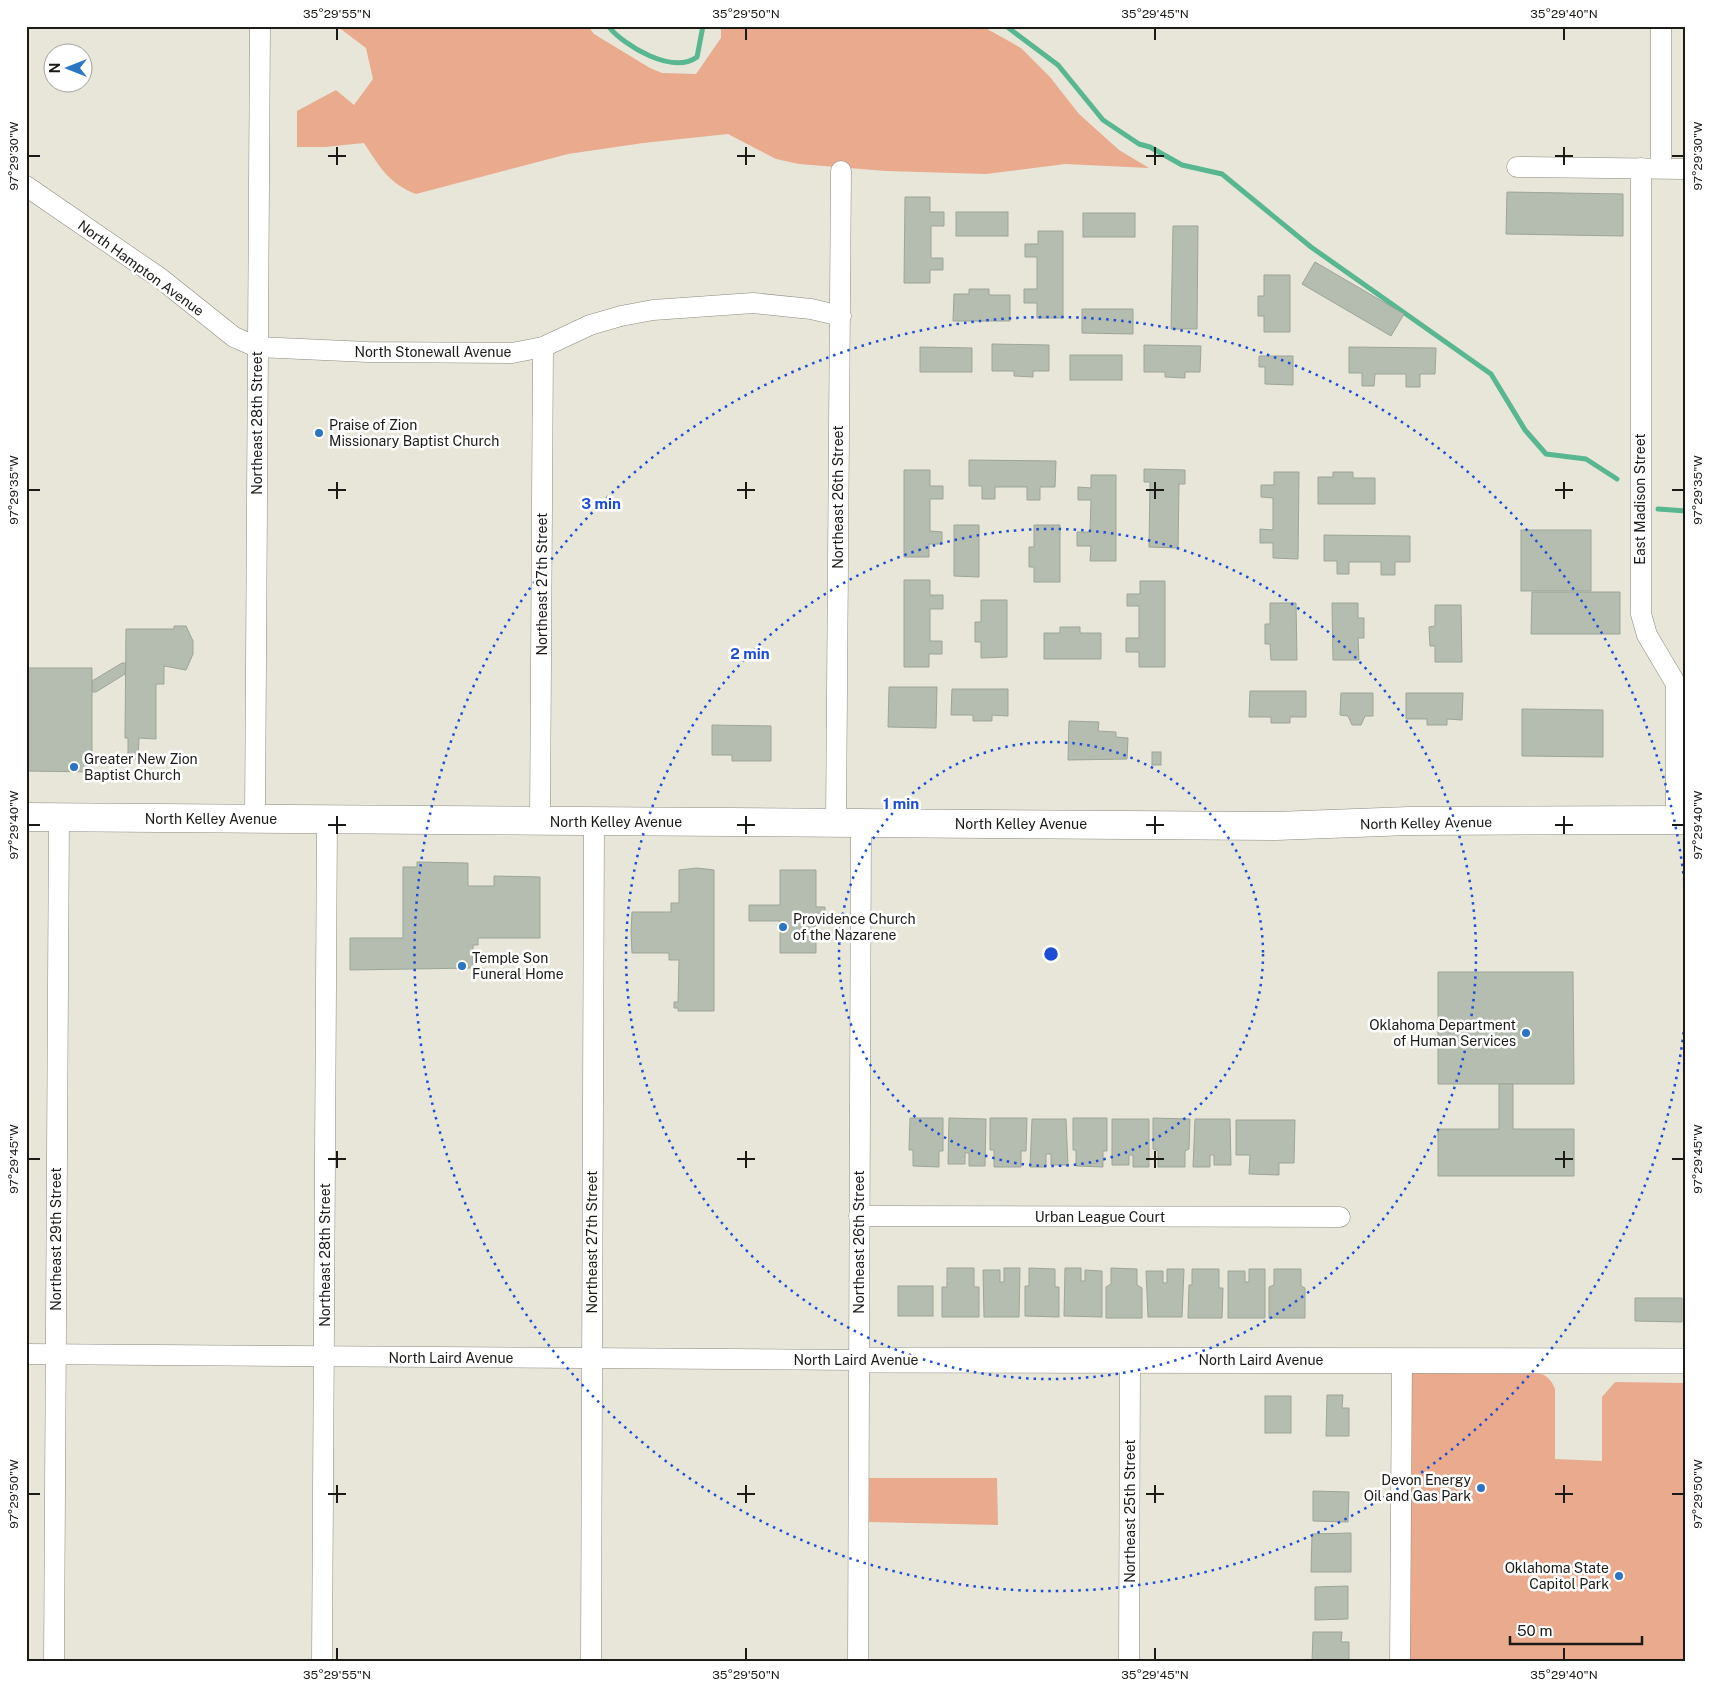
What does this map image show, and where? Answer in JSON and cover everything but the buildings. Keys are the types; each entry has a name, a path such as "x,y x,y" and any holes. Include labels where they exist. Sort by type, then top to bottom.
{"main road":[{"name":"North Kelley Avenue","path":"26,817 1276,826 1409,821 1681,820"}],"street":[{"name":"Northeast 28th Street","path":"255,820 260,26"},
{"name":"East Madison Street","path":"1661,26 1651,168 1641,614 1647,635 1666,664 1676,684 1681,820"},
{"path":"1517,167 1686,168"},
{"name":"Northeast 26th Street","path":"841,170 841,316 848,823 859,1216 858,1662"},
{"name":"North Hampton Avenue","path":"26,186 160,278 234,337 257,347"},
{"name":"North Stonewall Avenue","path":"257,347 368,352 494,353 526,351 543,347 584,327 620,316 682,307 753,303 811,309 841,316"},
{"name":"Northeast 27th Street","path":"540,822 543,347"},
{"name":"Northeast 29th Street","path":"54,1662 59,817"},
{"name":"Northeast 28th Street","path":"322,1662 327,819"},
{"name":"Northeast 27th Street","path":"590,1662 594,822"},
{"name":"Urban League Court","path":"859,1216 1340,1217"},
{"name":"North Laird Avenue","path":"26,1354 859,1360 1686,1360"},
{"name":"Northeast 25th Street","path":"1129,1662 1130,1360"},
{"path":"1400,1662 1402,1360"}],"shaded area":[{"path":"314,26 588,26 594,34 650,68 662,73 696,74 721,38 721,26 982,26 1021,48 1050,77 1079,114 1119,150 1149,168 1065,164 986,174 886,171 799,164 776,159 728,134 643,143 568,154 416,194 406,190 391,179 380,167 364,143 325,147 297,147 297,111 336,90 354,105 373,79 366,48 338,27"},
{"path":"1530,1371 1546,1376 1555,1389 1555,1459 1602,1461 1602,1397 1615,1382 1686,1383 1686,1662 1405,1662 1408,1377 1412,1372"},
{"path":"869,1478 997,1478 998,1525 869,1522"}],"waterway":[{"path":"608,26 625,42 637,49 650,56 675,63 687,62 697,57 703,26"},
{"path":"1006,26 1058,65 1103,120 1139,144 1150,147 1182,165 1222,174 1311,247 1491,374 1525,430 1546,454 1586,459 1617,479"},
{"path":"1658,509 1686,511"}],"place":[{"name":"Praise of Zion Missionary Baptist Church","path":"319,433"},
{"name":"Greater New Zion Baptist Church","path":"74,767"},
{"name":"Providence Church of the Nazarene","path":"783,927"},
{"name":"Temple Son Funeral Home","path":"462,966"},
{"name":"Oklahoma Department of Human Services","path":"1526,1033"},
{"name":"Devon Energy Oil and Gas Park","path":"1481,1488"},
{"name":"Oklahoma State Capitol Park","path":"1619,1576"}]}
